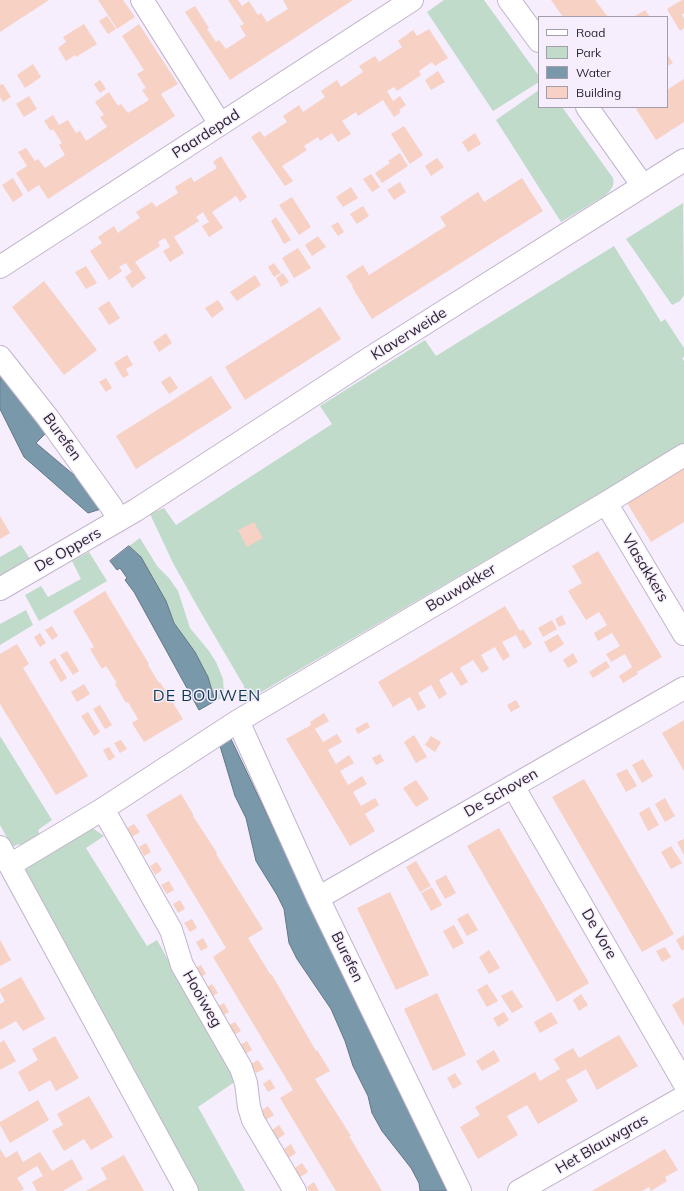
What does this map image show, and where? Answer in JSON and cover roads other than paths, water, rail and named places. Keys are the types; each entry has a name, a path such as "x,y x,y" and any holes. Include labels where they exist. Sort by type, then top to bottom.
{"street":[{"path":"142,0 220,124"},
{"name":"Paardepad","path":"0,267 412,0"},
{"path":"509,0 538,40"},
{"path":"588,108 644,186"},
{"name":"Klaverweide","path":"127,515 370,358 684,160"},
{"name":"Burefen","path":"0,357 48,418 111,506 127,515"},
{"name":"Bouwakker","path":"238,721 606,503 684,455"},
{"name":"Vlasakkers","path":"606,503 684,634"},
{"name":"De Oppers","path":"0,589 127,515"},
{"name":"De Schoven","path":"318,898 684,688"},
{"path":"187,1191 5,856 103,809 238,721"},
{"name":"Burefen","path":"238,721 318,898 460,1191"},
{"name":"De Vore","path":"513,786 684,1083"},
{"name":"Hooiweg","path":"103,809 171,930 182,965 242,1068 253,1120 295,1191"},
{"name":"Het Blauwgras","path":"519,1191 684,1096"}],"water":[{"path":"0,374 46,433 36,443 87,486 101,509 88,513 24,457 0,409"},
{"path":"129,546 141,557 166,601 174,623 195,652 208,677 215,701 199,710 134,592 125,580 127,578 120,568 117,570 110,561"},
{"path":"230,737 447,1191 420,1191 419,1183 411,1168 382,1131 372,1113 368,1096 353,1066 345,1041 331,1009 297,959 289,943 284,909 256,861 246,818 235,796 220,746"}],"district":[{"name":"DE BOUWEN","path":"207,696"}]}
